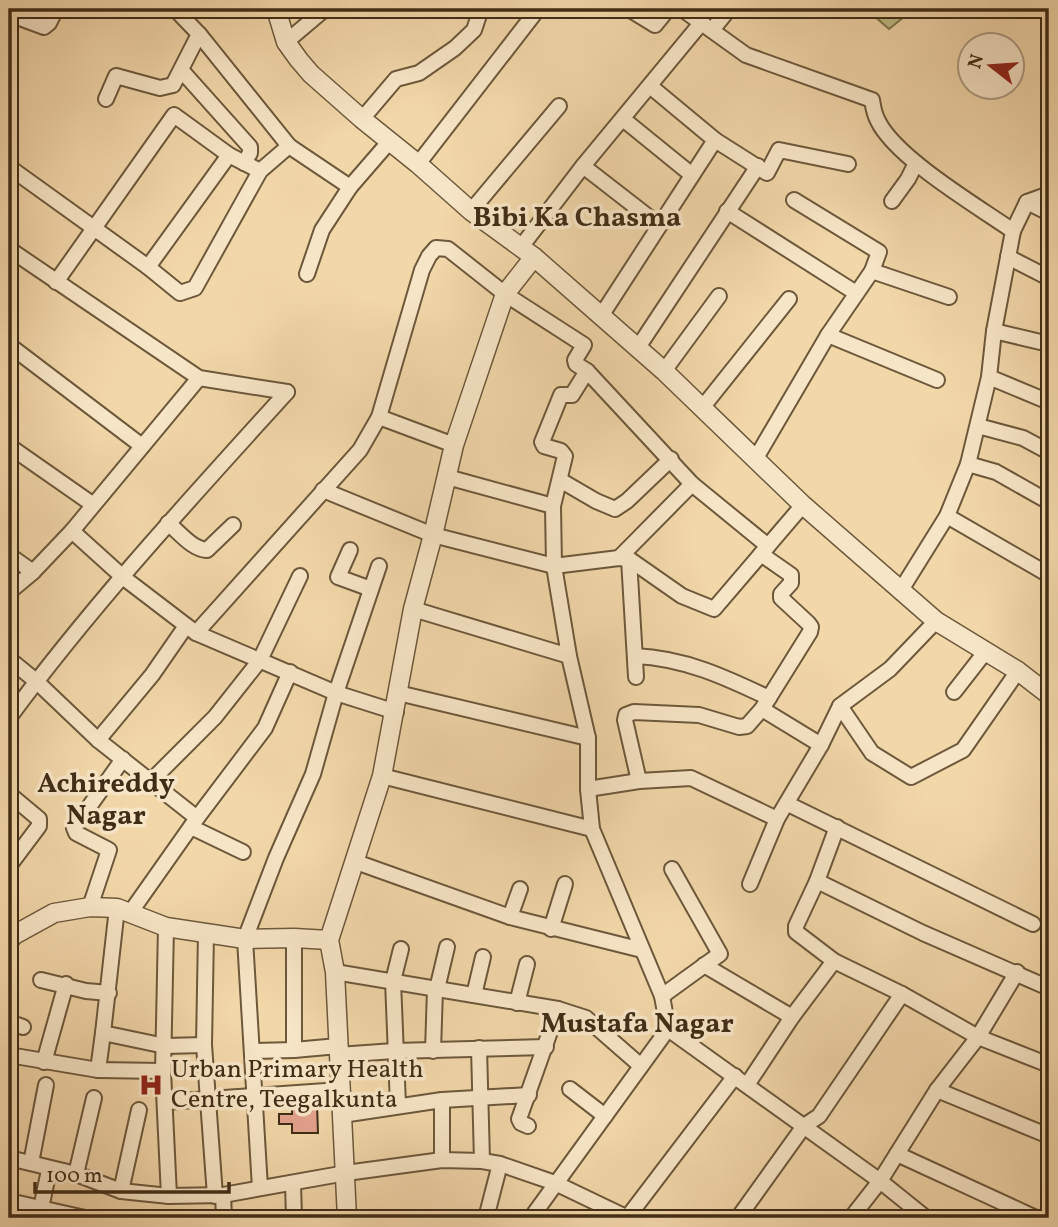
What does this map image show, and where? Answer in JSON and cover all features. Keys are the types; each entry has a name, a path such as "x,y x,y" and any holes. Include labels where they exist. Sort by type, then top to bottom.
{"street":[{"path":"11,20 44,27 56,9"},
{"path":"175,9 199,34 289,146 350,187"},
{"path":"276,9 286,42 311,74 471,211 528,252 664,371 803,505 936,621 986,650 1049,695"},
{"path":"286,42 325,9"},
{"path":"362,119 396,79 419,73 455,48 474,30 481,9"},
{"path":"418,164 538,9"},
{"path":"629,9 654,25 668,9"},
{"path":"682,9 746,55 872,100 877,120 891,140 916,163 1013,231"},
{"path":"347,1218 335,972 328,940 356,862 382,776 413,609 454,445 505,294 528,252 583,166 650,86 707,26 729,9"},
{"path":"106,99 116,76 160,88 173,85 183,71 199,34"},
{"path":"183,71 250,147 250,153 244,163"},
{"path":"650,86 715,140 767,173 779,150 848,164"},
{"path":"471,211 559,106"},
{"path":"56,282 174,116 229,155 260,171"},
{"path":"623,119 692,175"},
{"path":"601,316 715,140"},
{"path":"307,274 322,230 350,187 389,142"},
{"path":"9,167 180,293 195,288 260,171 289,146"},
{"path":"148,267 229,155"},
{"path":"892,201 916,163"},
{"path":"583,166 659,225"},
{"path":"637,349 758,166"},
{"path":"901,590 947,516 968,464 989,377 994,331 1013,231 1027,202 1049,192"},
{"path":"756,458 828,335 872,271 879,252 794,200"},
{"path":"1027,202 1049,213"},
{"path":"727,211 856,293"},
{"path":"9,249 199,377 287,392 168,523 36,681 9,718"},
{"path":"98,740 191,630 360,450 379,417 422,270 433,249 448,249 505,294 584,345 575,360 576,364 587,372 692,484 791,575 791,583 781,594 781,598 811,626 806,640 747,726 739,727 698,715 628,714 625,720 639,780"},
{"path":"1008,257 1049,278"},
{"path":"872,271 949,297"},
{"path":"664,371 719,296"},
{"path":"702,408 789,299"},
{"path":"994,331 1049,344"},
{"path":"828,335 937,380"},
{"path":"9,345 142,446"},
{"path":"587,372 572,395 561,395 541,442 544,446 564,453 553,506 554,566 569,656 588,738 587,789 592,829 662,996 668,1029 880,1181 923,1217"},
{"path":"9,592 33,572 72,531 199,377"},
{"path":"989,377 1049,402"},
{"path":"379,417 454,445"},
{"path":"978,426 1024,438 1049,452"},
{"path":"9,446 93,504"},
{"path":"560,480 596,501 617,508 671,459"},
{"path":"968,464 996,472 1049,502"},
{"path":"446,477 553,506"},
{"path":"636,677 624,558 692,484"},
{"path":"323,490 433,535 554,566 624,558 682,596 714,609 803,505"},
{"path":"947,516 1049,575"},
{"path":"168,523 194,546 204,551 233,525"},
{"path":"72,531 124,578 191,630 336,693 396,712"},
{"path":"350,550 338,578 371,589"},
{"path":"9,555 33,572"},
{"path":"260,1188 244,939 313,774 336,693 379,566"},
{"path":"151,781 215,717 260,660 300,576"},
{"path":"413,609 569,656"},
{"path":"750,884 777,819 821,746 841,706 890,669 936,621"},
{"path":"954,692 986,650"},
{"path":"635,656 676,660 714,672 765,703 821,746"},
{"path":"9,659 98,740 151,781 194,822 243,852"},
{"path":"841,706 872,753 911,777 963,750 1018,671"},
{"path":"98,1070 124,910 265,728 290,672"},
{"path":"398,693 588,738"},
{"path":"90,907 109,850 76,833 74,828 123,759"},
{"path":"382,776 592,829"},
{"path":"587,789 639,780 691,778 777,819"},
{"path":"9,794 39,819 39,827 9,866"},
{"path":"788,804 1033,923"},
{"path":"837,827 817,881 796,926 796,932 834,961 902,994 978,1037 1049,1065"},
{"path":"356,862 510,917 642,950"},
{"path":"662,996 720,954 671,869"},
{"path":"817,881 923,933 1049,988"},
{"path":"551,929 565,884"},
{"path":"510,917 520,889"},
{"path":"10,936 54,913 90,907 124,910 166,927 244,939 328,940"},
{"path":"166,927 163,1071 169,1196"},
{"path":"206,933 204,1045 219,1195 224,1218"},
{"path":"293,938 293,1050"},
{"path":"432,1051 436,989 447,947"},
{"path":"398,1105 393,981 401,949"},
{"path":"474,995 483,957"},
{"path":"747,1085 792,1017 834,961"},
{"path":"517,1003 527,964"},
{"path":"704,965 792,1017"},
{"path":"335,972 558,1009 586,1018 641,1066"},
{"path":"851,1218 880,1181 937,1090 978,1037 1017,972"},
{"path":"41,980 86,991 109,993"},
{"path":"44,1062 66,984"},
{"path":"738,1218 804,1126 819,1116 902,994"},
{"path":"528,1126 519,1119 558,1009"},
{"path":"531,1218 668,1029"},
{"path":"103,1033 165,1046 204,1045"},
{"path":"251,1051 432,1051 545,1047"},
{"path":"479,1048 482,1161"},
{"path":"9,1055 98,1070 163,1071"},
{"path":"9,1158 50,1170 76,1174 121,1191 169,1196 219,1195 346,1172 442,1160 482,1161 500,1164 555,1183 627,1218 735,1076"},
{"path":"31,1163 46,1085"},
{"path":"166,1102 340,1090"},
{"path":"570,1090 605,1116"},
{"path":"937,1090 1049,1136"},
{"path":"342,1115 442,1100 528,1095"},
{"path":"76,1174 94,1098"},
{"path":"442,1100 442,1160"},
{"path":"121,1191 139,1110"},
{"path":"897,1154 1036,1218"},
{"path":"485,1218 500,1164"},
{"path":"40,1213 50,1170"},
{"path":"293,1183 294,1218"},
{"path":"9,1200 40,1213 85,1218"}],"shaded area":[{"path":"866,9 936,9 904,17 889,29"}],"building":[{"path":"292,1104 317,1104 318,1133 292,1133 292,1124 279,1124 279,1114 292,1114"}],"place":[{"name":"Urban Primary Health Centre, Teegalkunta","path":"151,1085"}],"district":[{"name":"Bibi Ka Chasma","path":"577,218"},
{"name":"Achireddy Nagar","path":"106,800"},
{"name":"Mustafa Nagar","path":"637,1024"}]}
